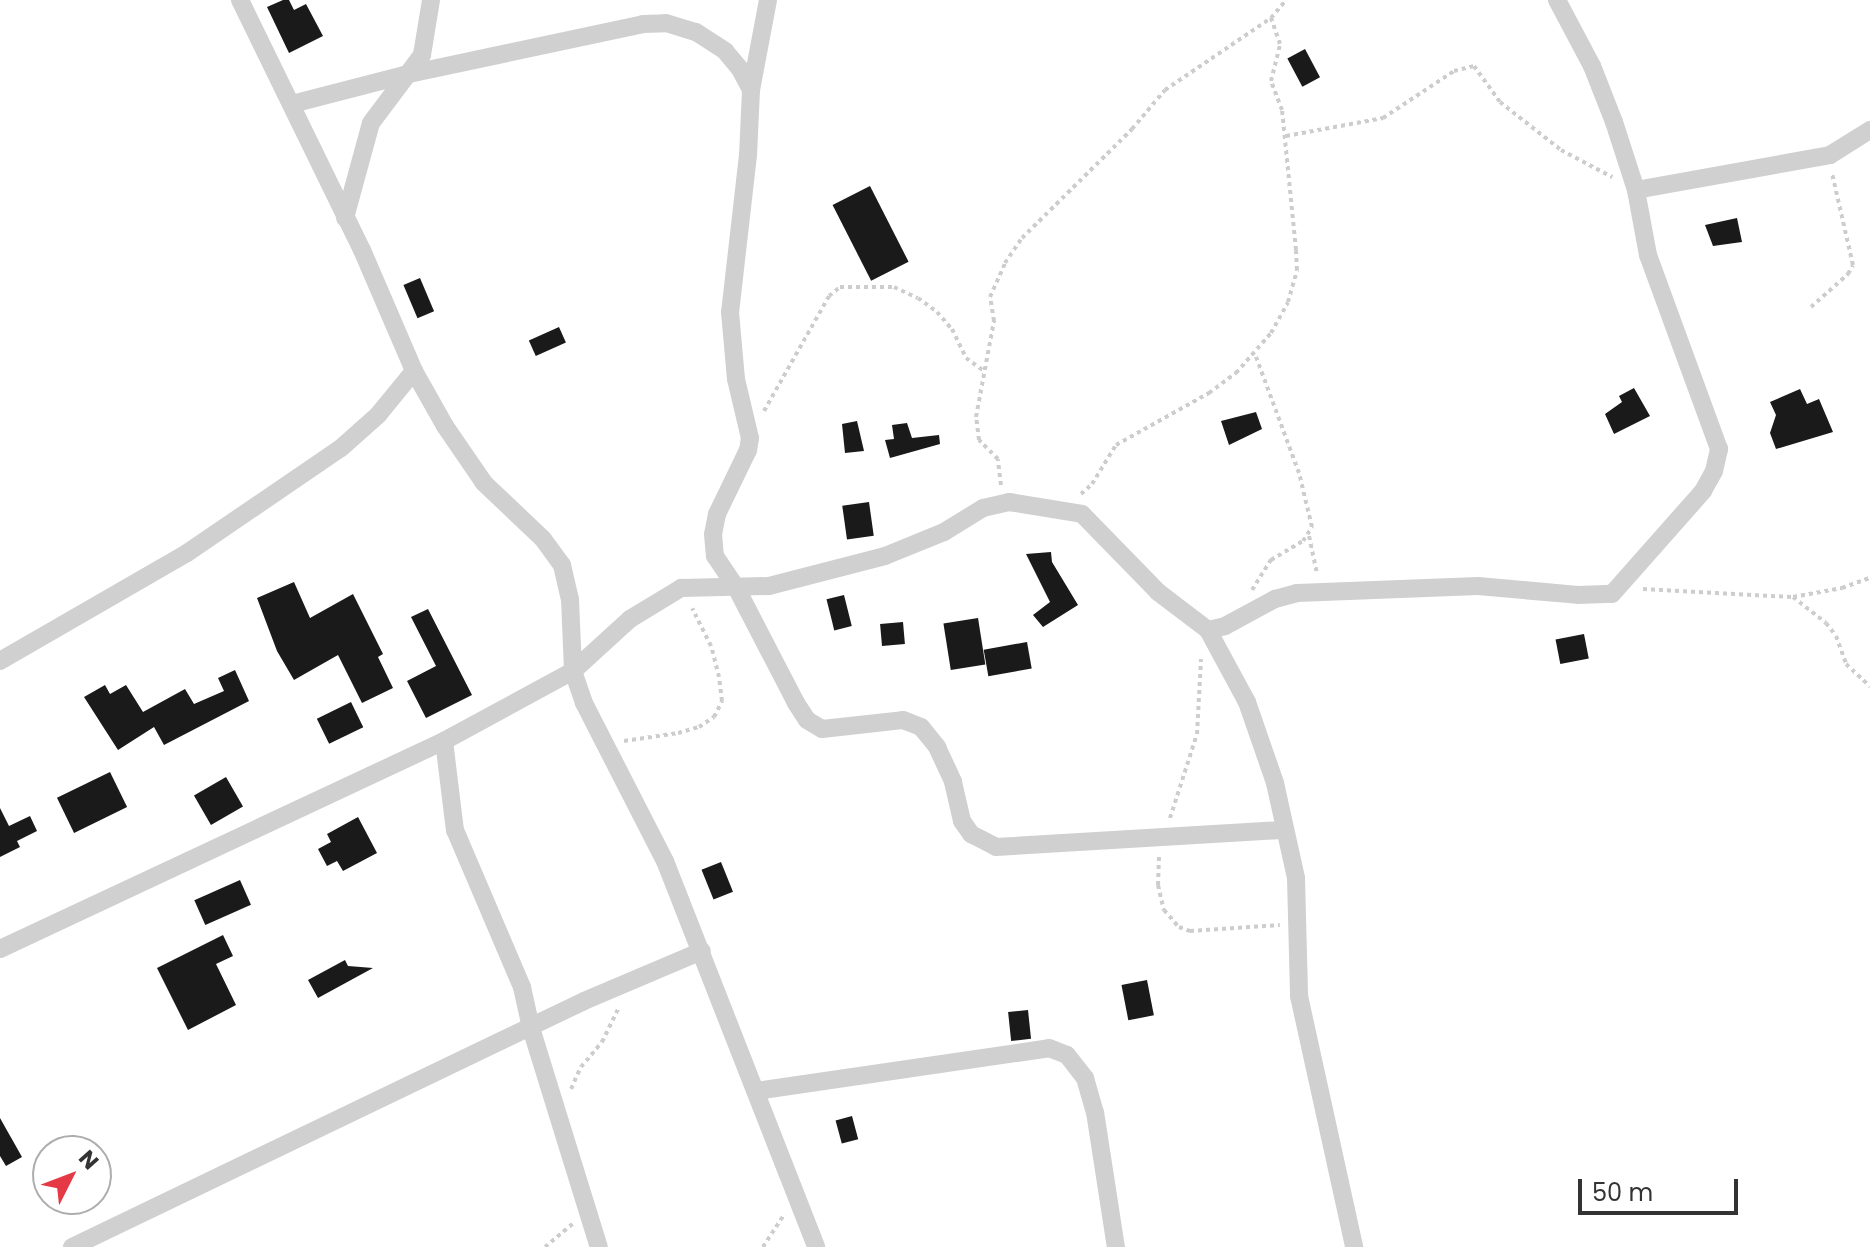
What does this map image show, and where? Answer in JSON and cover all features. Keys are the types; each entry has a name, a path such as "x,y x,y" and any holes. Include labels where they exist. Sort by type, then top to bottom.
{"street":[{"path":"240,0 292,104 414,371 445,426 484,483 543,539 562,565 570,599 573,671 604,741 654,836 702,951 816,1247"},
{"path":"345,218 371,123 422,55 431,0"},
{"path":"768,0 751,90 748,155 730,312 734,367 750,438 748,450 717,514 713,534 715,556 737,589 807,720 822,729 903,720 921,727 937,747 953,782 962,821 982,843 996,847 1113,837 1284,830"},
{"path":"1204,628 1225,626 1249,610 1297,593 1478,586 1601,596 1621,587 1703,491 1714,471 1719,449 1648,255 1636,190 1592,66 1557,0"},
{"path":"292,104 404,75 643,24 666,23 696,32 725,51 740,69 751,90"},
{"path":"1636,190 1830,155 1870,130"},
{"path":"0,661 187,553 341,448 378,415 414,371"},
{"path":"0,949 444,741 573,671 630,619 681,588 769,586 885,556 944,532 983,508 1009,502 1064,509 1093,522 1158,592 1204,628 1247,702 1262,740 1296,878 1299,996 1354,1247"},
{"path":"444,741 455,830 522,987 531,1028 599,1247"},
{"path":"72,1247 234,1166 631,980 702,951"},
{"path":"756,1091 1049,1048 1067,1055 1085,1078 1095,1112 1116,1247"}],"path":[{"path":"1009,502 1000,480 998,459 979,440 976,431 994,321 990,297 1005,263 1022,238 1132,129 1165,90 1271,18 1286,0"},
{"path":"1064,509 1092,484 1116,445 1209,393 1255,354 1288,302 1297,270 1286,136 1282,110 1271,81 1280,44 1271,18"},
{"path":"1286,136 1383,118 1454,71 1474,66 1500,102 1561,150 1636,190"},
{"path":"1811,307 1848,274 1853,265 1838,211 1830,155"},
{"path":"750,438 829,296 840,287 894,287 918,298 952,329 972,364 985,371"},
{"path":"1255,354 1310,511 1309,536 1323,591"},
{"path":"1249,610 1253,586 1261,570 1281,552 1309,536"},
{"path":"1621,587 1694,594 1793,597 1842,588 1870,578"},
{"path":"604,741 642,741 699,727 714,717 722,701 719,677 711,646 681,588"},
{"path":"1793,597 1826,623 1836,636 1846,664 1870,686"},
{"path":"1204,628 1197,734 1163,837 1158,885 1164,910 1179,927 1190,931 1296,924"},
{"path":"559,1122 576,1077 610,1029 631,980"},
{"path":"763,1247 795,1197"},
{"path":"545,1247 587,1210"}],"building":[{"path":"289,0 294,10 306,4 323,36 289,53 267,7"},
{"path":"1305,49 1320,77 1302,87 1287,58"},
{"path":"870,186 909,262 871,281 833,205"},
{"path":"1737,218 1742,242 1713,246 1705,225"},
{"path":"420,278 434,311 417,318 403,285"},
{"path":"559,327 566,343 536,356 529,340"},
{"path":"1634,388 1650,416 1614,434 1605,414 1622,402 1619,396"},
{"path":"1800,389 1807,404 1819,399 1833,432 1776,449 1770,433 1776,415 1770,402"},
{"path":"1256,412 1262,429 1229,445 1221,421"},
{"path":"857,421 864,451 845,453 842,424"},
{"path":"907,423 912,438 939,435 940,444 890,458 885,440 894,439 892,425"},
{"path":"869,502 874,536 847,539 842,506"},
{"path":"1051,552 1052,562 1078,605 1043,627 1033,615 1050,602 1026,554"},
{"path":"294,582 310,618 353,594 383,654 378,657 393,688 362,703 338,655 294,680 277,651 257,598"},
{"path":"844,595 852,626 834,630 827,599"},
{"path":"428,609 472,695 426,718 407,681 436,666 411,617"},
{"path":"978,618 985,664 951,670 943,623"},
{"path":"903,622 905,644 882,646 880,624"},
{"path":"1584,634 1589,659 1560,664 1556,640"},
{"path":"1027,642 1032,669 988,676 984,650"},
{"path":"235,670 249,701 164,745 154,727 118,750 84,697 105,685 110,694 126,685 143,712 185,689 194,704 224,691 218,678"},
{"path":"351,702 363,727 329,744 317,719"},
{"path":"110,772 127,807 74,833 57,798"},
{"path":"226,777 243,806 211,825 194,795"},
{"path":"0,808 9,826 30,816 37,831 17,841 20,847 0,857"},
{"path":"358,817 377,853 343,871 337,861 327,866 318,849 331,842 327,834"},
{"path":"721,862 733,892 714,900 702,870"},
{"path":"240,880 251,905 205,925 194,900"},
{"path":"223,935 233,956 216,964 236,1005 188,1030 157,968"},
{"path":"345,960 348,966 373,968 318,998 308,980"},
{"path":"1147,980 1154,1015 1128,1020 1121,985"},
{"path":"1028,1010 1031,1039 1011,1041 1008,1012"},
{"path":"852,1116 858,1139 842,1144 836,1120"},
{"path":"0,1118 22,1157 6,1166 0,1156"}]}
